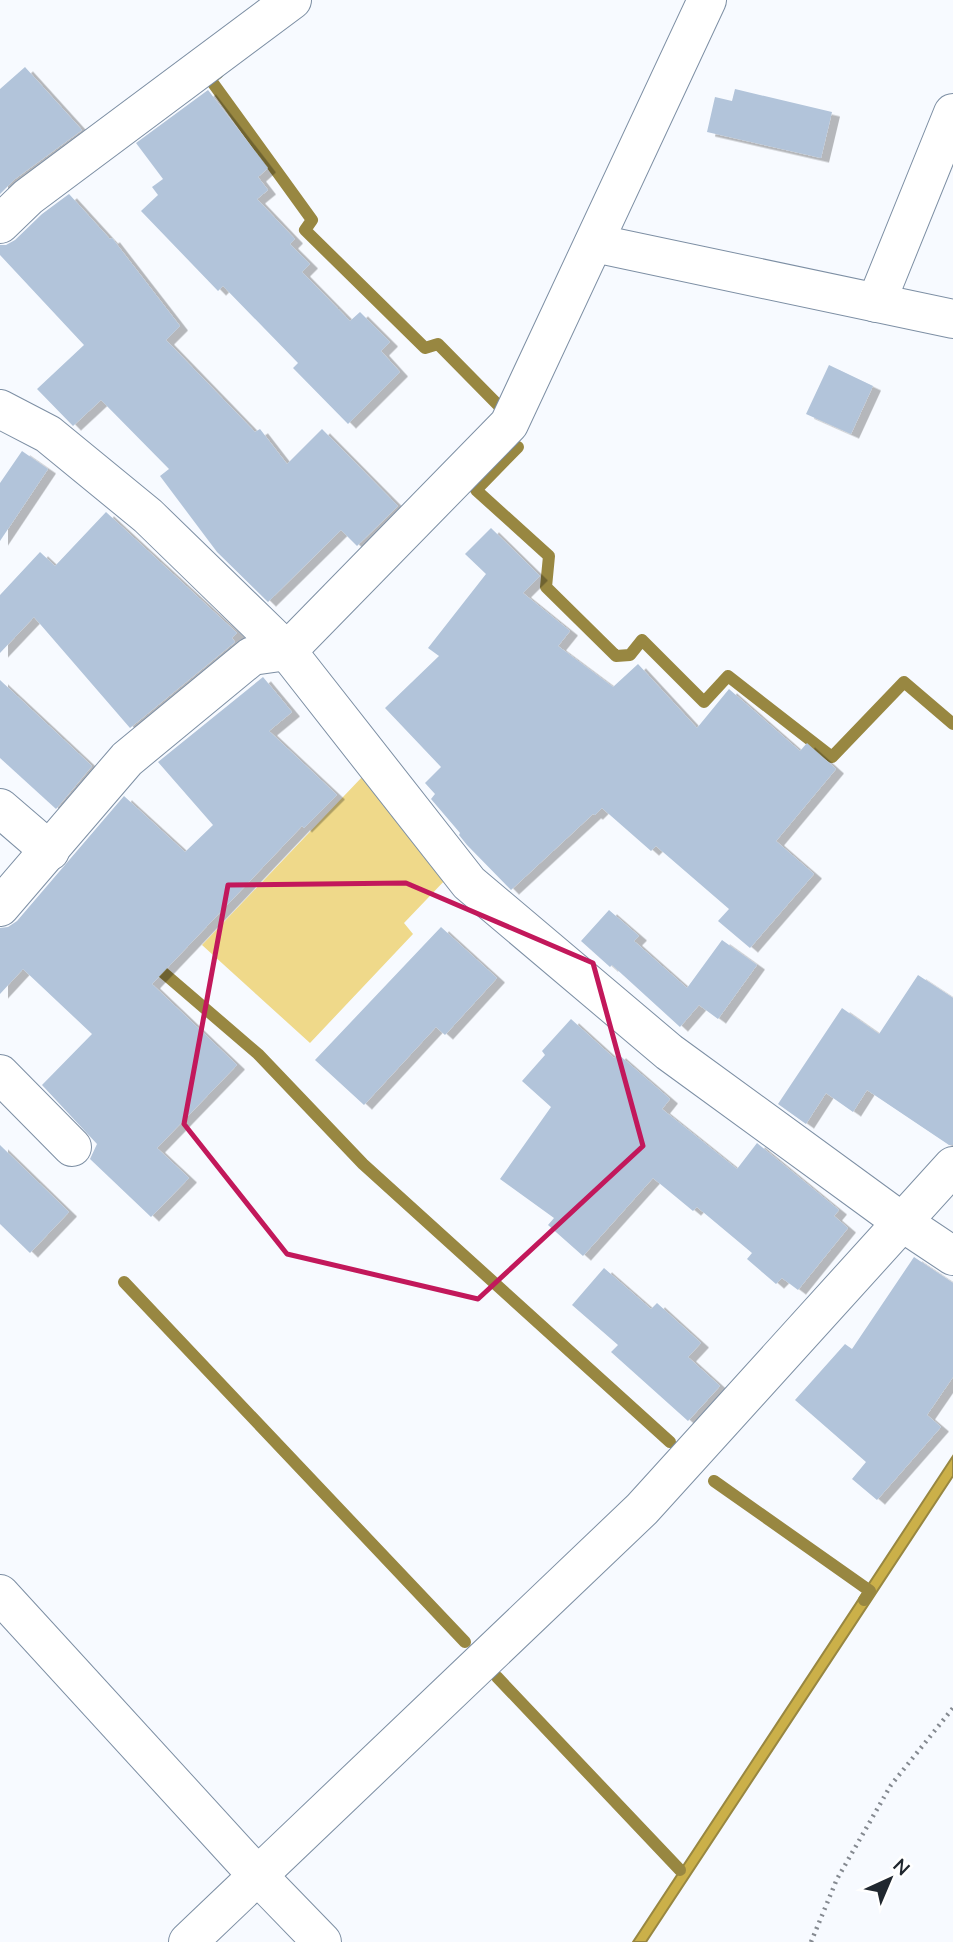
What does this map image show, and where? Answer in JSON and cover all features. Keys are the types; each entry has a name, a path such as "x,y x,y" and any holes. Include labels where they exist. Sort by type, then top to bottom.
{"street":[{"path":"0,224 28,197 292,0"},
{"path":"0,907 127,759 252,656 287,651 509,424 707,0"},
{"path":"876,303 953,113"},
{"path":"594,243 953,319"},
{"path":"0,409 48,434 148,516 287,651 469,883 669,1052 902,1222 953,1256"},
{"path":"0,808 50,851"},
{"path":"0,1074 72,1147"},
{"path":"188,1942 642,1509 953,1166"},
{"path":"0,1594 258,1876 322,1942"}],"path":[{"path":"811,1942 837,1879 891,1785 953,1708"}],"highlighted area":[{"path":"406,883 593,963 643,1146 478,1299 287,1254 184,1124 228,885"}],"shaded area":[{"path":"363,776 448,877 404,923 413,934 310,1043 202,945"},
{"path":"953,1456 953,1476 646,1942 633,1942"}],"building":[{"path":"25,67 82,130 15,179 0,194 0,89"},
{"path":"735,89 832,112 821,158 707,132 715,97 732,101"},
{"path":"208,90 268,168 258,177 268,190 257,199 295,239 290,244 310,264 302,272 350,321 360,312 390,342 381,351 400,372 348,424 293,368 298,363 223,286 218,291 141,211 158,195 152,187 163,179 136,143"},
{"path":"69,194 110,239 112,238 180,326 166,340 255,432 260,429 287,464 322,429 398,506 357,546 341,530 268,602 217,552 160,476 169,469 101,400 73,426 37,389 84,345 0,255 0,245 15,240 42,214"},
{"path":"829,365 873,386 851,434 806,414"},
{"path":"22,451 48,469 0,541 0,483"},
{"path":"106,512 237,633 232,638 235,642 130,728 34,617 0,653 0,595 40,552 55,566"},
{"path":"491,528 540,576 523,593 570,631 558,646 613,687 638,664 697,728 729,689 800,751 807,743 836,769 776,841 814,874 750,948 718,921 729,909 656,846 651,851 602,808 511,890 467,845 431,799 435,794 425,783 441,767 385,708 439,656 428,648 486,574 465,554"},
{"path":"263,677 292,712 269,731 337,795 304,828 302,826 152,984 237,1065 157,1148 189,1178 151,1217 90,1159 97,1144 42,1085 92,1034 23,969 0,994 0,928 8,927 17,921 124,796 185,852 213,825 158,762"},
{"path":"0,680 92,766 56,809 0,758"},
{"path":"609,910 639,936 634,941 687,988 722,940 757,965 718,1019 699,1005 680,1027 612,965 610,967 581,941"},
{"path":"441,927 497,978 445,1035 436,1027 364,1105 315,1060"},
{"path":"918,975 953,998 953,1145 949,1145 867,1090 853,1112 826,1093 806,1124 778,1104 842,1008 879,1034"},
{"path":"571,1019 614,1058 618,1054 670,1099 662,1109 737,1169 757,1143 839,1210 834,1216 848,1228 798,1290 782,1278 776,1284 747,1259 752,1253 697,1207 693,1211 653,1178 583,1256 548,1225 554,1218 500,1179 551,1107 522,1081 545,1055 542,1051"},
{"path":"0,1145 69,1212 30,1253 0,1224"},
{"path":"914,1257 953,1283 953,1377 927,1415 941,1427 877,1500 852,1479 866,1462 795,1400 845,1344 852,1349"},
{"path":"604,1268 651,1309 657,1303 701,1343 688,1357 720,1386 688,1421 611,1352 618,1345 572,1305"}],"waterway":[{"path":"218,73 210,79 312,220 305,230 425,348 438,344 502,409"},
{"path":"518,447 476,490 549,556 546,587 616,656 630,655 642,640 704,702 728,676 832,757 904,682 953,724"},
{"path":"152,963 258,1054 363,1164 670,1442"},
{"path":"124,1282 465,1642"},
{"path":"714,1481 870,1591 864,1600"},
{"path":"497,1677 680,1870"}]}
